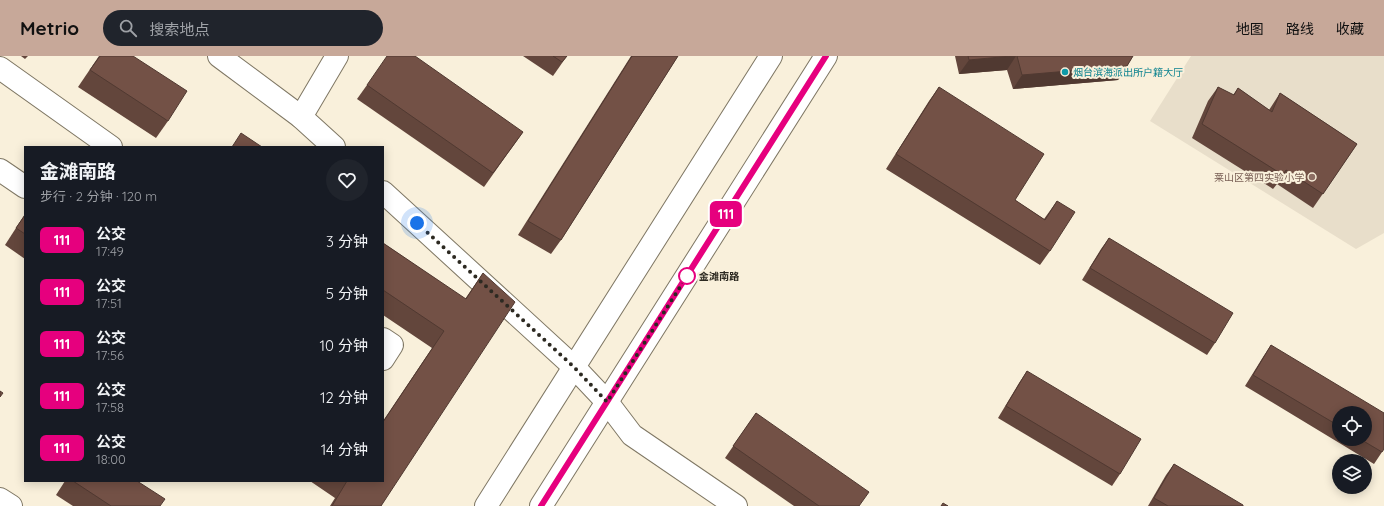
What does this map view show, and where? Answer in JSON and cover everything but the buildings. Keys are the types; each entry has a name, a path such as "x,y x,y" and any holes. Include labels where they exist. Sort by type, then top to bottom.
{"street":[{"path":"219,56 301,117 333,146"},
{"path":"301,117 337,56"},
{"path":"486,506 771,56"},
{"path":"541,506 826,56"},
{"path":"0,68 110,146"},
{"path":"0,170 24,186"},
{"path":"384,193 574,367 607,402 632,435 736,506"},
{"path":"384,340 392,345 384,357"},
{"path":"0,499 11,506"}],"shaded area":[{"name":"莱山区第四实验小学","path":"1191,56 1384,56 1384,233 1356,249 1150,121"}],"bus line":[{"name":"111","path":"541,506 826,56"}],"place":[{"name":"烟台滨海派出所户籍大厅","path":"1065,72"},
{"name":"莱山区第四实验小学","path":"1312,177"},
{"name":"金滩南路","path":"687,276"}],"route":[{"path":"417,223 574,367 607,402 687,276"}]}
